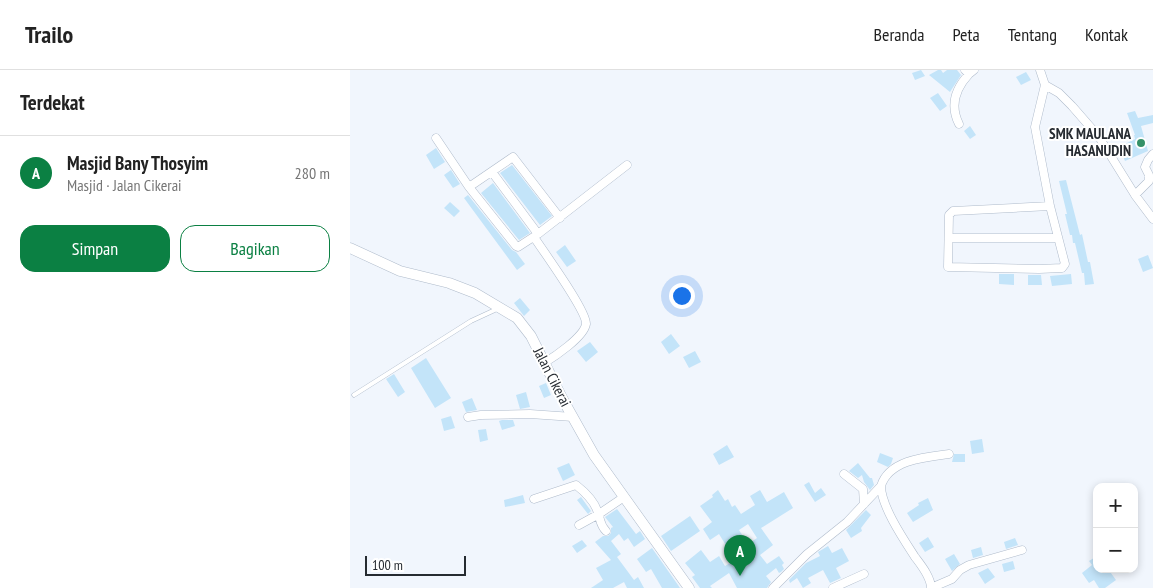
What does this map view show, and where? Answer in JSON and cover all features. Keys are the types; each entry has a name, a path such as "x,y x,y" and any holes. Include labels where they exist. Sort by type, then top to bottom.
{"street":[{"path":"1040,70 1045,85 1035,127 1050,206 1066,264 1062,268 1039,269 950,268 948,265 949,215 953,211 1050,206"},
{"path":"959,124 954,112 955,97 960,84 969,71"},
{"path":"1045,85 1059,93 1099,137 1135,196 1153,219"},
{"path":"436,138 469,187 516,246 520,246 560,218 627,165"},
{"path":"1135,196 1149,181 1149,175 1145,167 1153,154"},
{"path":"469,187 513,157 560,218"},
{"path":"492,172 536,235 581,308 586,324 584,329 559,354 544,363"},
{"path":"949,238 1058,238"},
{"name":"Jalan Cikerai","path":"350,248 400,271 449,282 475,293 517,318 531,336 594,455 689,588"},
{"path":"468,417 530,414 573,417"},
{"path":"778,586 807,554 847,522 881,486 893,468 923,458 949,454"},
{"path":"844,474 862,489 864,504"},
{"path":"534,499 554,493 568,486 576,485 591,499 599,514 601,526 606,531"},
{"path":"881,486 886,506 898,531 922,566 931,584 931,588 952,578 969,564 1022,550"},
{"path":"579,525 624,497"},
{"path":"834,588 864,574"}],"lane":[{"path":"354,395 471,321 499,308"}],"building":[{"path":"921,70 925,76 915,80 912,73"},
{"path":"941,70 943,73 947,70 957,70 961,75 950,92 929,75"},
{"path":"1026,72 1031,80 1021,85 1016,77"},
{"path":"938,93 947,106 940,111 930,98"},
{"path":"1135,111 1138,118 1153,115 1153,123 1141,126 1148,151 1125,161 1119,147 1135,139 1127,113"},
{"path":"970,126 976,135 970,139 964,131"},
{"path":"436,148 445,162 434,169 426,155"},
{"path":"512,165 552,216 540,225 500,173"},
{"path":"451,170 460,184 453,188 444,175"},
{"path":"1066,180 1080,235 1082,234 1088,262 1090,262 1094,284 1085,285 1084,273 1082,273 1075,243 1073,243 1072,235 1070,235 1059,181"},
{"path":"493,183 530,233 519,240 481,193"},
{"path":"468,195 525,264 517,270 464,198"},
{"path":"450,202 460,211 454,217 444,208"},
{"path":"565,245 576,261 567,267 556,252"},
{"path":"1148,255 1153,268 1143,272 1138,259"},
{"path":"999,274 1014,274 1014,285 999,284"},
{"path":"1071,274 1072,284 1052,286 1050,276"},
{"path":"1028,275 1041,275 1042,285 1028,285"},
{"path":"520,298 530,310 524,316 514,303"},
{"path":"671,334 680,346 669,354 661,342"},
{"path":"590,342 598,352 586,362 577,351"},
{"path":"695,351 701,362 689,368 683,357"},
{"path":"426,358 451,398 435,408 411,368"},
{"path":"394,374 405,392 398,397 386,379"},
{"path":"546,383 551,395 544,398 539,386"},
{"path":"526,392 530,407 520,409 516,395"},
{"path":"472,398 477,410 466,412 462,402"},
{"path":"451,416 455,428 444,431 441,419"},
{"path":"513,420 515,426 502,430 499,421"},
{"path":"486,429 488,440 480,442 478,430"},
{"path":"982,439 984,452 972,454 970,441"},
{"path":"727,445 734,457 719,465 713,454"},
{"path":"880,453 893,458 888,467 877,462"},
{"path":"954,454 965,454 965,462 952,462"},
{"path":"569,463 575,475 563,481 557,468"},
{"path":"858,463 872,478 874,485 870,490 864,482 862,475 858,478 849,471"},
{"path":"809,482 815,493 821,488 826,495 815,502 804,485"},
{"path":"718,490 725,501 728,499 732,507 735,505 741,514 755,505 750,496 760,490 767,502 784,492 793,508 761,528 773,545 760,555 767,564 779,556 784,563 782,565 784,569 781,572 779,573 776,568 766,576 771,582 767,588 737,588 729,573 710,586 712,588 700,588 692,577 695,575 685,563 701,550 710,562 719,556 725,566 735,560 719,534 710,540 703,529 712,522 700,506 713,497 712,495","holes":["748,524 757,538 748,544 739,530"]},
{"path":"523,495 525,503 505,507 504,500"},
{"path":"581,497 591,511 588,514 577,500"},
{"path":"928,498 933,510 913,522 907,513 919,505 918,503"},
{"path":"617,509 636,534 640,531 645,539 634,547 628,538 624,541 619,534 611,541 621,554 617,557 634,580 638,577 644,588 627,588 624,582 613,588 591,588 603,580 596,568 611,560 595,542 611,533 611,528 613,527 605,517"},
{"path":"866,510 871,515 861,528 862,531 851,538 846,530"},
{"path":"690,516 700,531 671,551 661,536"},
{"path":"928,537 934,547 925,552 919,543"},
{"path":"1015,538 1018,545 1006,549 1004,542"},
{"path":"582,540 587,546 577,553 572,546"},
{"path":"828,546 832,553 842,548 849,561 836,568 841,578 830,583 823,570 808,578 811,583 803,588 797,578 790,583 789,580 806,563 820,556 818,552"},
{"path":"981,547 983,555 973,558 971,550"},
{"path":"652,548 680,588 662,588 651,569 646,572 637,559"},
{"path":"954,554 960,564 952,571 945,559"},
{"path":"1093,558 1093,573 1111,573 1116,580 1105,588 1099,588 1094,580 1089,583 1082,573 1092,565 1089,561"},
{"path":"1013,561 1015,569 1004,572 1002,564"},
{"path":"988,568 995,577 985,584 978,573"}],"place":[{"name":"SMK MAULANA HASANUDIN","path":"1141,143"},
{"name":"Masjid Bany Thosyim","path":"740,576"}]}
